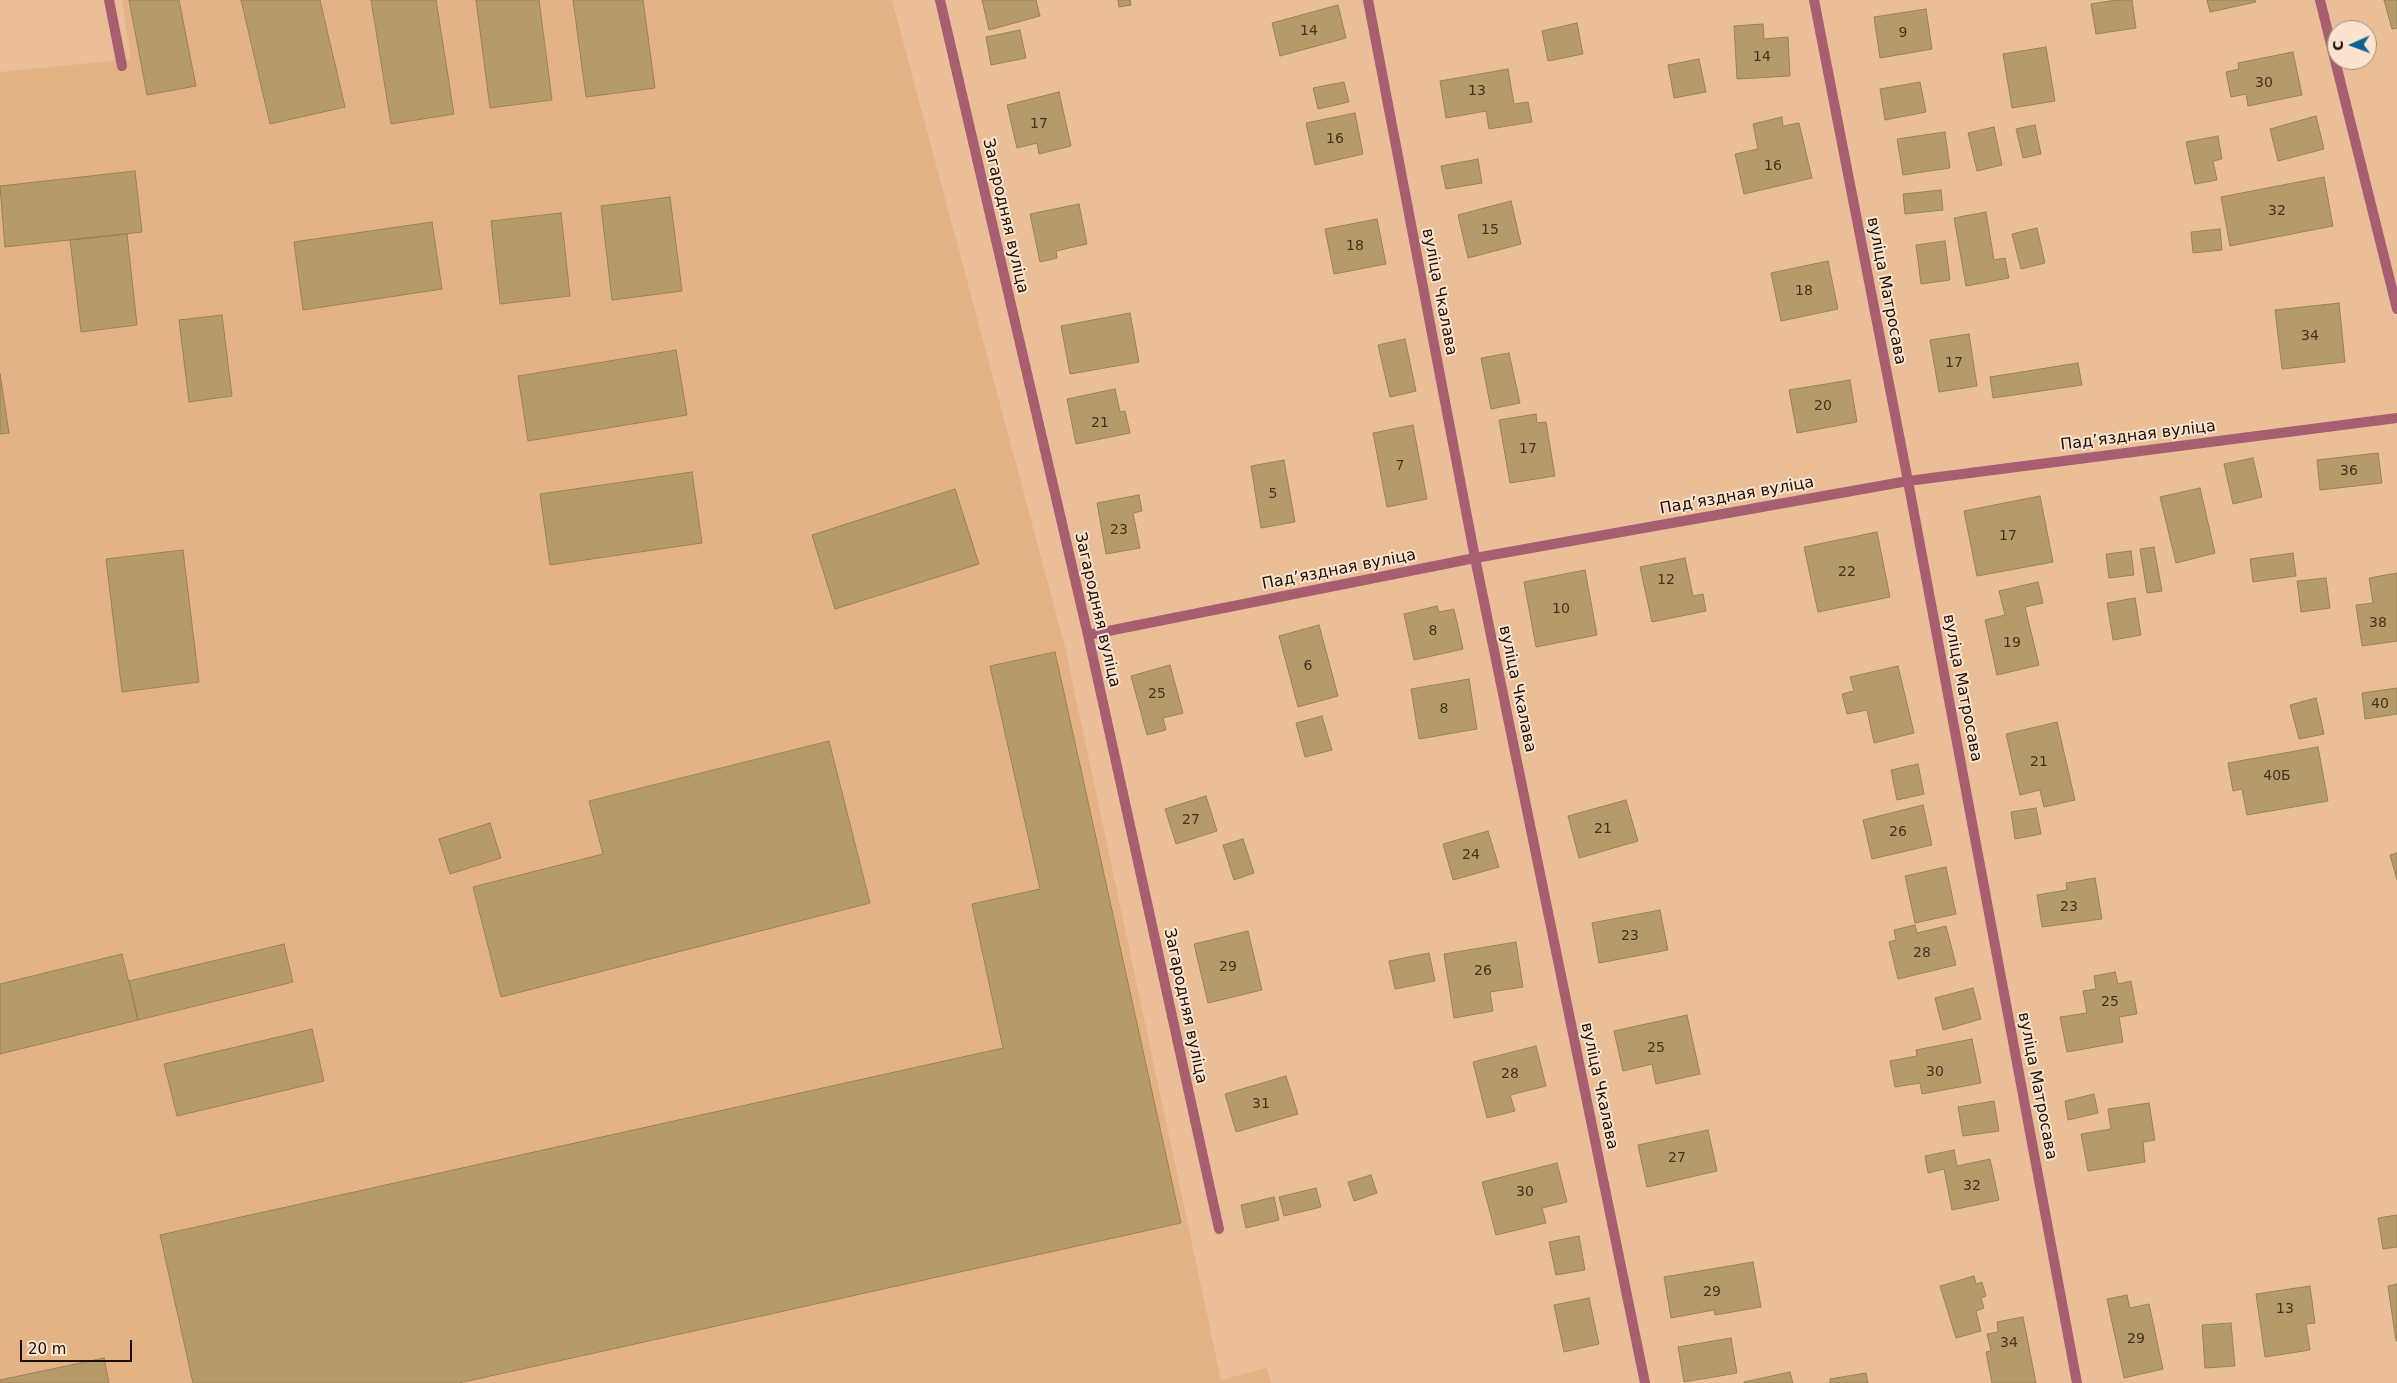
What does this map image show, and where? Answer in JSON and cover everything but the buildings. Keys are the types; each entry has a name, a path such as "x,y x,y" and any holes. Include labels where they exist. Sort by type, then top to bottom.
{"street":[{"path":"109,0 122,66"},
{"name":"Загародняя вуліца","path":"940,0 1088,635 1219,1229"},
{"name":"вуліца Чкалава","path":"1368,0 1475,558 1645,1383"},
{"name":"вуліца Матросава","path":"1814,0 1908,481 2077,1383"},
{"path":"2320,0 2397,308"},
{"name":"Падʼяздная вуліца","path":"1088,635 1475,558 1908,481 2397,418"}],"shaded area":[{"path":"122,0 892,0 1065,647 1221,1380 1267,1368 1271,1383 0,1383 0,72 131,59"}]}
